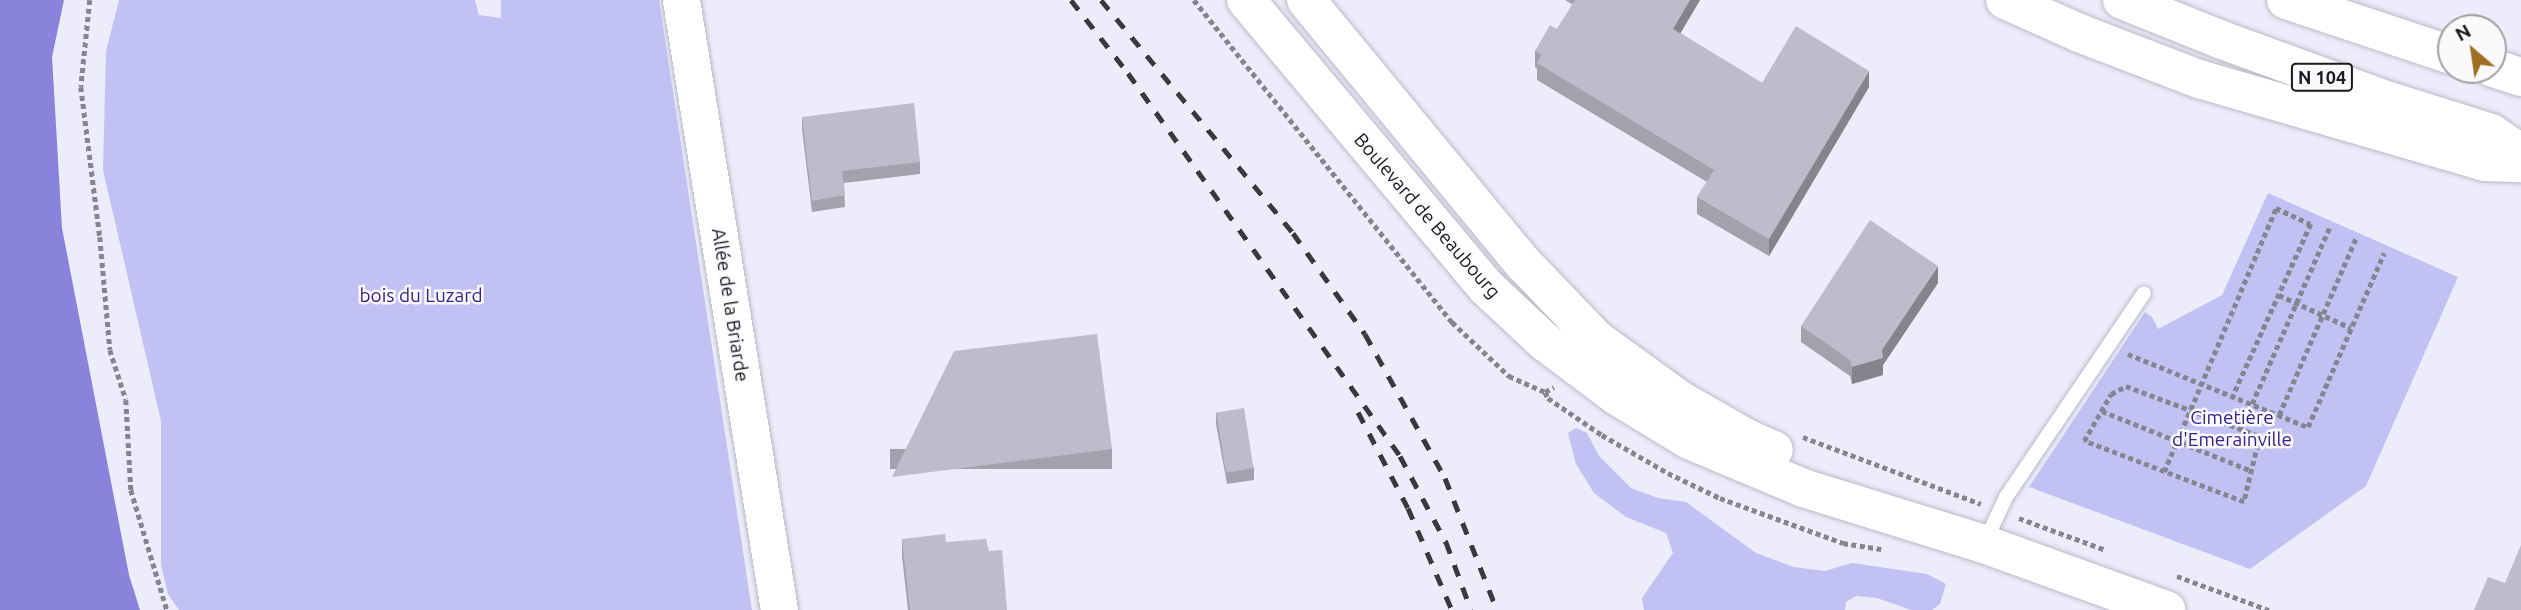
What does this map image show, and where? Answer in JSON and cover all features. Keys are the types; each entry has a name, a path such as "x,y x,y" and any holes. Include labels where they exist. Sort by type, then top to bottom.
{"main road":[{"name":"Boulevard de Beaubourg","path":"1246,0 1450,248 1486,287 1575,365 1678,433 1746,466 1830,498 1984,544 2158,609"},
{"name":"Boulevard de Beaubourg","path":"1306,0 1524,264 1596,339 1680,400 1748,439 1902,503 1984,544"},
{"path":"2005,0 2079,33 2199,79 2484,162 2521,163"},
{"name":"N 104","path":"2122,0 2389,101 2491,133 2521,153"},
{"path":"2286,0 2437,50"}],"street":[{"name":"Allée de la Briarde","path":"681,0 779,610"}],"lane":[{"path":"1984,544 2006,497 2144,293"}],"path":[{"path":"90,0 81,87 100,237 110,350 126,400 131,490 167,610"},
{"path":"2164,472 2276,208 2311,223 2233,396"},
{"path":"2252,404 2330,226"},
{"path":"2279,415 2356,238"},
{"path":"2108,346 2308,427 2384,253"},
{"path":"2279,295 2351,328"},
{"path":"2126,386 2260,436 2244,502 2084,441 2102,411 2111,394 2126,386"},
{"path":"2102,411 2252,471"}],"green space":[{"name":"bois du Luzard","path":"119,0 475,0 479,15 501,18 501,0 659,0 752,610 179,610 168,594 161,565 161,421 103,170 106,51"},
{"name":"Cimetière d'Emerainville","path":"2268,193 2458,277 2366,486 2250,569 2029,487 2145,312 2152,317 2158,329 2222,295"},
{"path":"1576,428 1587,433 1599,456 1631,488 1658,498 1686,502 1756,553 1794,567 1825,571 1852,563 1927,574 1946,584 1940,604 1932,610 1911,610 1877,598 1856,596 1846,602 1845,610 1644,610 1642,598 1673,553 1666,533 1626,517 1594,493 1576,464 1568,433"}],"shaded area":[{"path":"0,0 64,0 52,57 62,228 129,575 140,610 0,610"}],"building":[{"path":"1575,0 1690,0 1673,29 1762,83 1796,26 1869,71 1769,239 1697,197 1714,170 1537,63 1542,55 1535,51 1550,25 1557,29"},
{"path":"914,103 920,162 842,171 845,195 812,201 802,117"},
{"path":"1870,220 1938,266 1882,350 1883,358 1852,367 1850,360 1801,326"},
{"path":"1097,334 1112,449 892,477 954,351"},
{"path":"1244,408 1254,468 1226,473 1216,412"},
{"path":"945,534 946,542 986,539 989,551 1002,550 1007,610 910,610 902,539"},
{"path":"2521,545 2521,610 2474,610 2488,577 2505,583"}],"railway":[{"path":"1071,0 1128,73 1400,456 1446,542 1471,610"},
{"path":"1101,0 1293,233 1365,334 1445,478 1497,610"},
{"path":"1358,412 1408,508 1452,610"}]}
